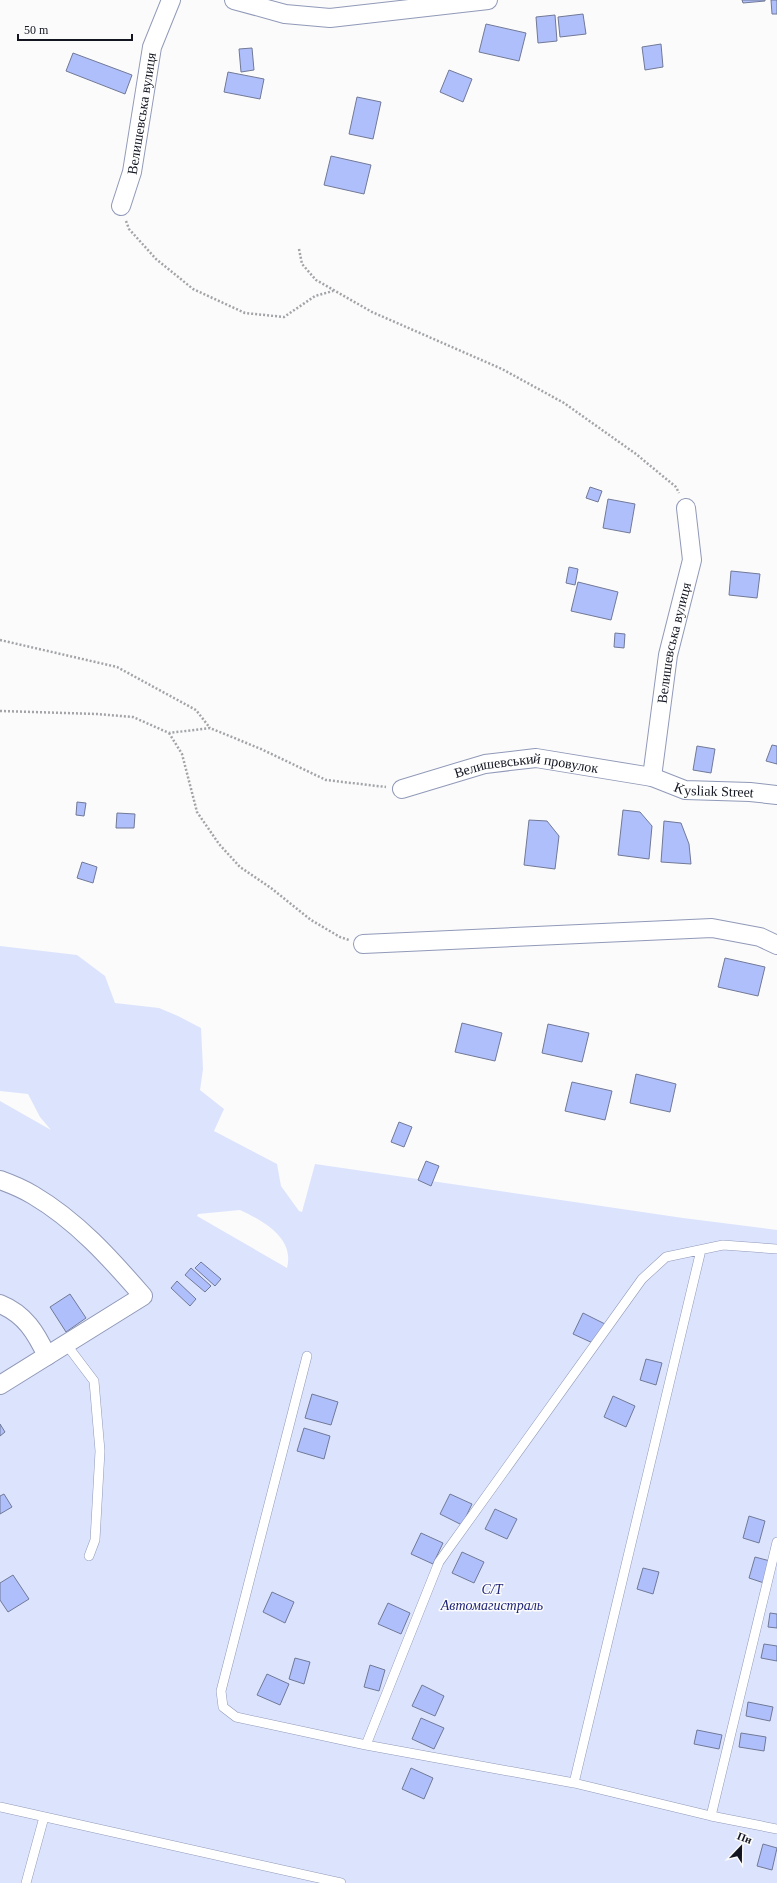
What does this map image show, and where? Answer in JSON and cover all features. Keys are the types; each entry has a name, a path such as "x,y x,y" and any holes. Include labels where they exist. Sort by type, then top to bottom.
{"street":[{"name":"Велишевська вулиця","path":"121,206 132,172 152,47 171,0"},
{"path":"234,0 285,14 330,18 488,0"},
{"name":"Велишевська вулиця","path":"652,777 668,655 692,560 686,508"},
{"name":"Велишевський провулок","path":"402,789 485,764 536,758 652,777"},
{"name":"Kysliak Street","path":"652,777 685,790 750,792 777,795"},
{"path":"363,944 712,928 760,937 777,945"},
{"path":"0,1180 33,1194 70,1220 97,1244 143,1296 0,1385"},
{"path":"0,1304 23,1317 37,1336 47,1356"}],"lane":[{"path":"366,1745 439,1562 642,1279 666,1257 723,1245 777,1249"},
{"path":"574,1783 701,1250"},
{"path":"66,1344 94,1381 100,1451 95,1540 90,1556"},
{"path":"307,1356 222,1683 221,1696 223,1707 236,1717 366,1745 574,1783 711,1816 777,1829"},
{"path":"711,1816 777,1542"},
{"path":"0,1808 341,1883"},
{"path":"26,1883 44,1817"}],"path":[{"path":"121,206 129,229 156,259 193,290 245,313 284,317 315,296 333,290"},
{"path":"299,249 302,264 316,280 333,290 372,312 410,327 502,369 564,403 636,454 676,487 686,508"},
{"path":"0,640 117,667 196,710 210,728"},
{"path":"0,711 97,714 133,717 169,733 210,728 261,749 326,780 402,789"},
{"path":"169,733 182,754 197,812 219,844 240,867 271,888 311,920 340,937 363,944"}],"green space":[{"name":"С/Т Автомагистраль","path":"0,946 77,955 105,976 115,1003 159,1008 201,1028 203,1069 200,1090 224,1109 214,1131 277,1164 281,1186 299,1211 302,1212 315,1164 683,1218 777,1230 777,1883 0,1883 0,1101 51,1130 40,1117 28,1094 0,1091","holes":["240,1210 267,1225 282,1239 288,1257 287,1268 197,1216 198,1214"]}],"building":[{"path":"742,0 765,0 765,1 743,3"},
{"path":"771,0 777,0 777,14 772,14"},
{"path":"583,14 586,34 560,37 558,17"},
{"path":"555,15 557,41 538,43 536,17"},
{"path":"486,24 526,33 519,61 479,52"},
{"path":"661,44 663,67 645,70 642,47"},
{"path":"252,48 254,70 241,72 239,49"},
{"path":"73,53 132,75 125,94 66,71"},
{"path":"449,70 472,79 463,102 440,92"},
{"path":"228,72 264,79 260,99 224,92"},
{"path":"357,97 381,102 373,139 349,134"},
{"path":"331,156 371,165 364,194 324,185"},
{"path":"590,487 602,491 598,502 586,498"},
{"path":"608,499 635,504 630,533 603,528"},
{"path":"569,567 578,569 575,585 566,583"},
{"path":"731,571 760,574 757,598 729,595"},
{"path":"578,582 618,592 611,620 571,611"},
{"path":"615,633 625,634 624,648 614,647"},
{"path":"772,745 777,746 777,764 766,761"},
{"path":"697,746 715,749 711,773 693,770"},
{"path":"77,802 86,803 84,816 76,815"},
{"path":"623,810 640,812 652,826 649,859 618,855"},
{"path":"117,813 135,814 134,828 116,828"},
{"path":"529,820 547,821 559,836 555,869 524,865"},
{"path":"664,821 681,823 689,844 691,864 661,862"},
{"path":"82,862 97,867 93,883 77,878"},
{"path":"725,958 765,967 758,996 718,987"},
{"path":"462,1023 502,1033 495,1061 455,1052"},
{"path":"548,1024 589,1033 582,1062 542,1053"},
{"path":"636,1074 676,1084 670,1112 630,1103"},
{"path":"572,1082 612,1091 605,1120 565,1111"},
{"path":"399,1122 412,1127 404,1147 391,1142"},
{"path":"426,1161 439,1166 431,1186 418,1180"},
{"path":"201,1262 221,1279 215,1286 195,1268"},
{"path":"191,1268 211,1286 205,1292 185,1275"},
{"path":"177,1281 196,1299 190,1306 171,1288"},
{"path":"70,1294 86,1318 66,1332 50,1307"},
{"path":"583,1313 605,1324 595,1344 573,1334"},
{"path":"646,1359 662,1363 656,1385 640,1380"},
{"path":"312,1394 338,1402 331,1425 305,1418"},
{"path":"613,1396 635,1406 626,1427 604,1417"},
{"path":"0,1424 5,1432 0,1436"},
{"path":"304,1428 330,1436 324,1459 297,1451"},
{"path":"4,1494 12,1507 0,1514 0,1496"},
{"path":"450,1494 472,1504 462,1525 440,1514"},
{"path":"495,1509 517,1519 507,1539 485,1529"},
{"path":"749,1516 765,1521 759,1543 743,1538"},
{"path":"421,1533 443,1543 433,1564 411,1554"},
{"path":"462,1552 484,1562 474,1583 452,1573"},
{"path":"755,1557 770,1561 764,1583 749,1578"},
{"path":"643,1568 659,1572 653,1594 637,1589"},
{"path":"13,1575 29,1599 8,1612 0,1600 0,1583"},
{"path":"272,1592 294,1602 285,1623 263,1612"},
{"path":"388,1603 410,1613 401,1634 378,1624"},
{"path":"770,1613 777,1614 777,1628 768,1627"},
{"path":"764,1644 777,1646 777,1661 761,1658"},
{"path":"295,1658 310,1662 304,1684 289,1679"},
{"path":"370,1665 385,1670 379,1691 364,1687"},
{"path":"267,1674 289,1684 280,1705 257,1695"},
{"path":"422,1685 444,1696 435,1716 412,1706"},
{"path":"748,1702 773,1707 770,1721 746,1716"},
{"path":"421,1718 444,1728 434,1749 412,1739"},
{"path":"697,1730 722,1735 719,1749 694,1744"},
{"path":"741,1733 766,1737 764,1751 739,1747"},
{"path":"411,1768 433,1778 424,1799 402,1789"},
{"path":"763,1844 777,1848 772,1870 757,1866"}]}
